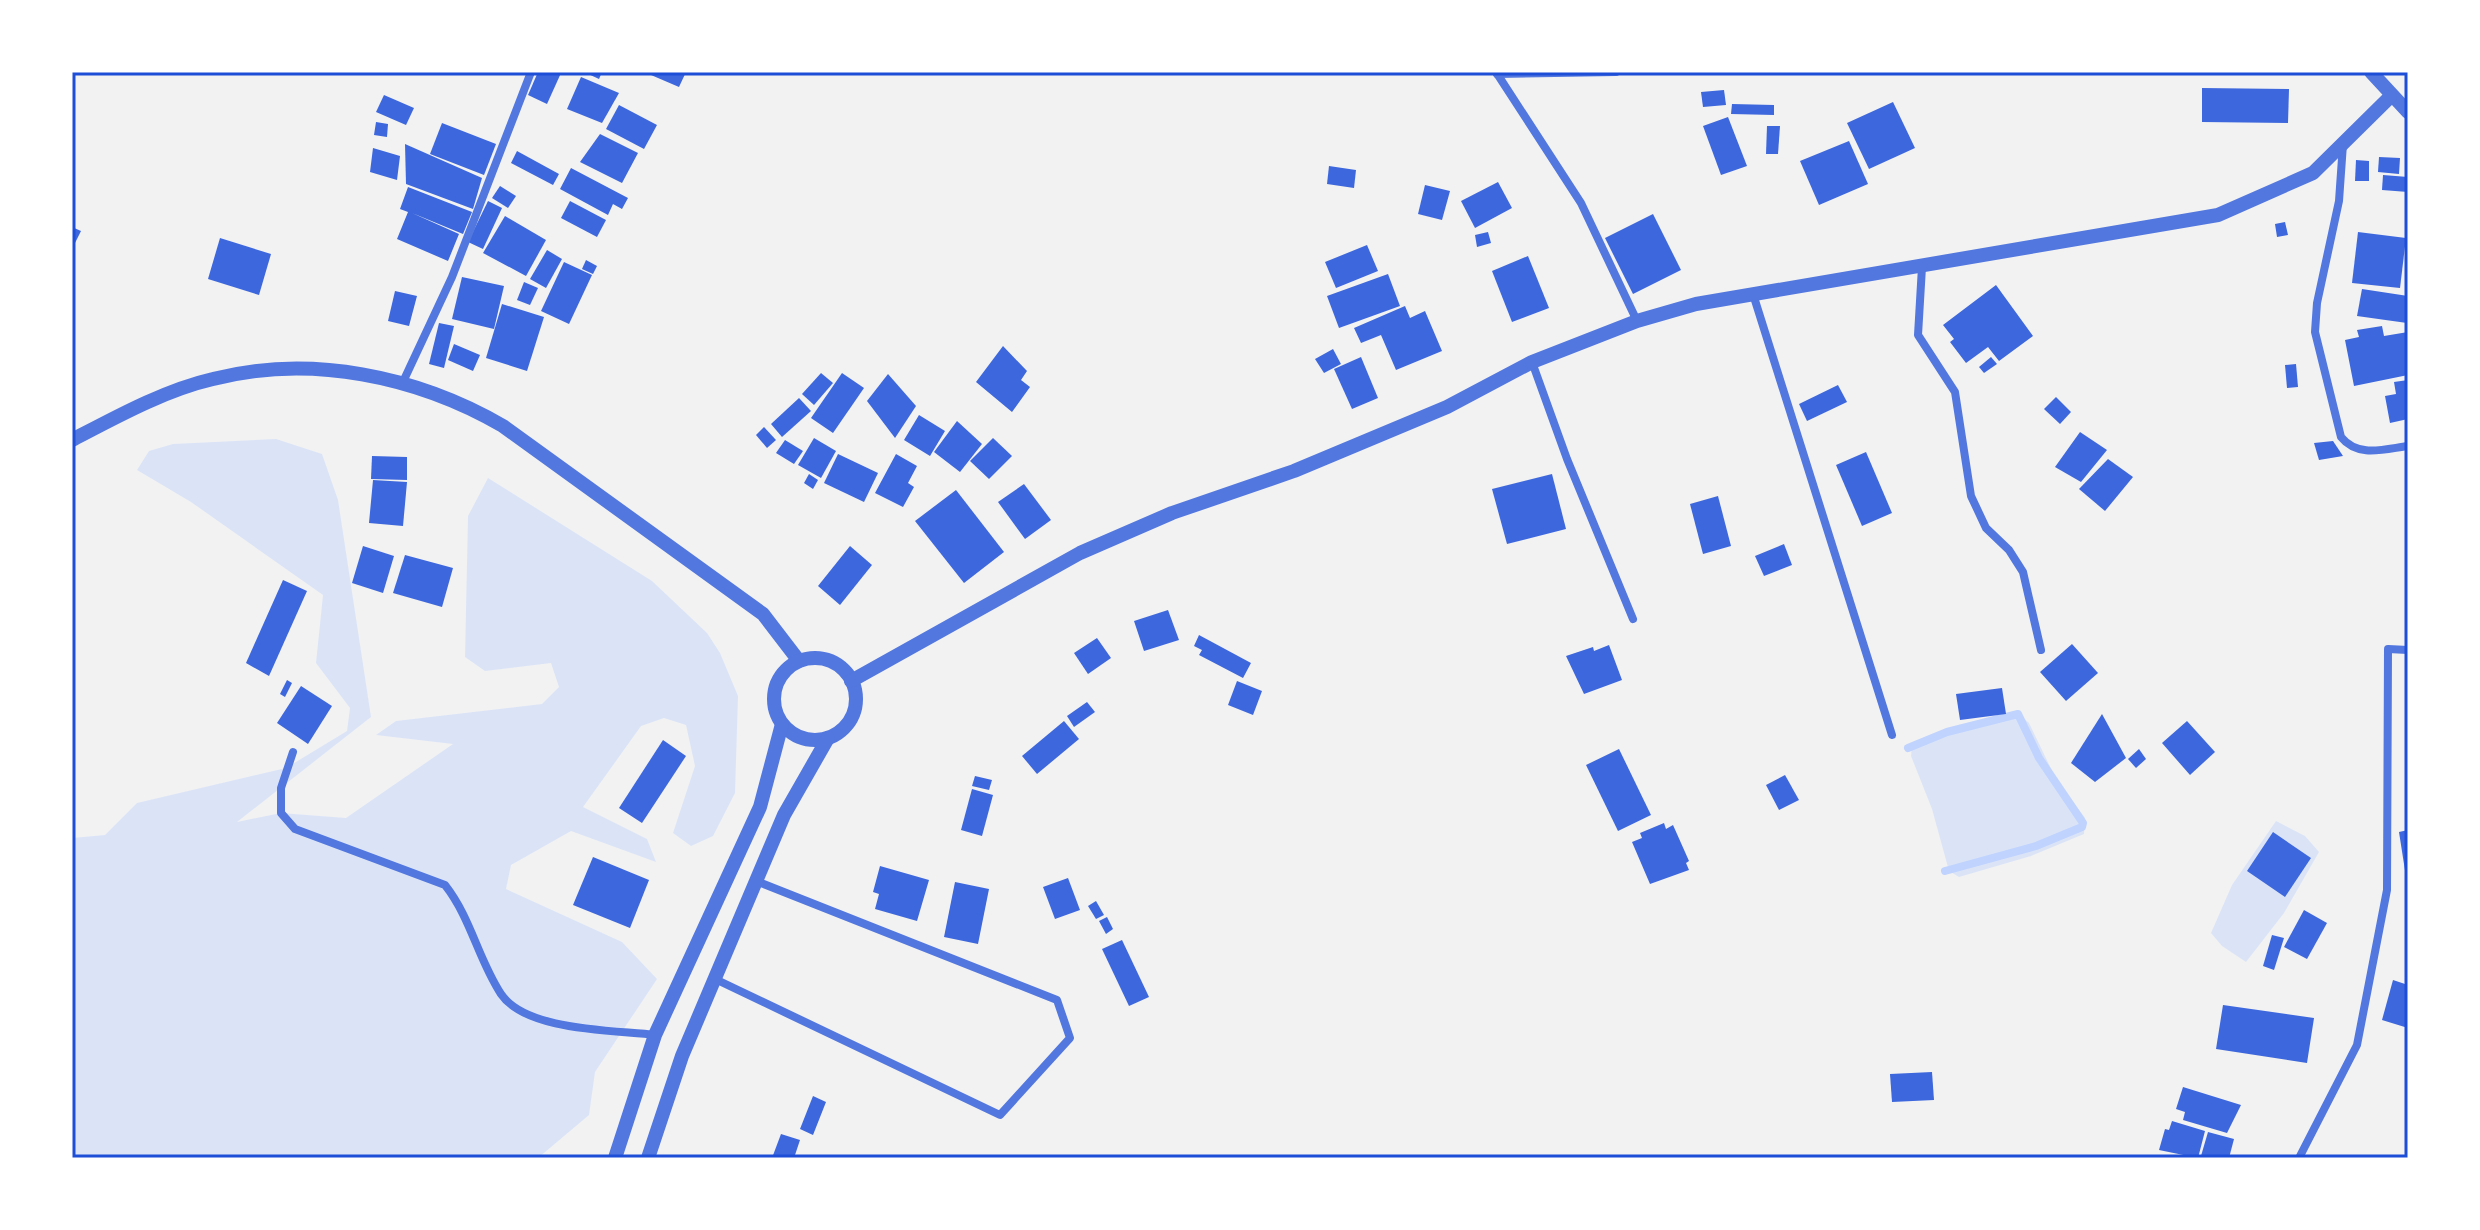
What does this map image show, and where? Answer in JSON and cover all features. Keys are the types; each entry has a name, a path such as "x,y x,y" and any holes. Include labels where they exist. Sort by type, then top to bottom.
{"street":[{"path":"402,384 452,277 531,72"},
{"path":"1496,73 1616,72"},
{"path":"2371,72 2390,97 2408,112"},
{"path":"1496,73 1581,203 1637,321"},
{"path":"851,681 1080,553 1172,513 1294,471 1447,407 1532,362 1637,321 1696,304 2218,215 2313,173 2390,97"},
{"path":"2343,143 2339,201 2317,303 2315,332 2321,362 2341,437 2347,445 2356,451 2408,446"},
{"path":"1922,267 1918,335 1955,392 1971,496 1986,528 2009,550 2023,572 2041,650"},
{"path":"1753,294 1892,735"},
{"path":"1532,362 1567,459 1633,619"},
{"path":"72,440 185,388 246,372 325,369 402,384 457,403 503,426 763,614 799,661"},
{"path":"2299,1158 2357,1045 2387,890 2388,649 2408,650"},
{"path":"615,1158 655,1035 760,807 782,724 773,700 780,676 799,661 823,659 844,671 851,681 855,707 841,730 828,738 784,815 682,1056 648,1158"},
{"path":"782,724 803,738 828,738"},
{"path":"293,752 281,788 281,813 295,829 445,885 461,905 499,992 513,1009 537,1020 655,1035"},
{"path":"715,979 1000,1115 1070,1038 1057,1000 756,881"}],"shaded area":[{"path":"276,439 322,454 338,500 371,717 237,822 281,813 346,818 453,744 376,735 396,721 542,704 559,687 551,663 485,671 465,657 468,516 488,478 652,581 707,633 720,653 738,696 735,793 713,836 691,846 673,833 695,766 686,725 664,718 641,726 583,807 647,839 656,862 571,831 511,865 506,889 622,942 657,979 595,1072 589,1115 538,1158 72,1158 72,838 105,835 137,803 286,768 347,731 350,708 316,663 323,595 191,502 137,470 149,451 173,444"},
{"path":"2019,714 2029,723 2056,779 2085,818 2084,834 2031,856 1959,877 1949,871 1932,809 1911,756 1912,744 1931,735"},
{"path":"2276,821 2305,836 2319,852 2284,913 2246,962 2222,946 2211,933 2232,885"}],"building":[{"path":"538,72 561,73 547,104 528,95"},
{"path":"584,72 602,72 599,79"},
{"path":"652,72 686,72 679,87 651,75"},
{"path":"581,77 619,93 602,123 567,109"},
{"path":"2202,88 2289,89 2288,123 2202,122"},
{"path":"1724,90 1726,105 1703,107 1701,92"},
{"path":"384,95 414,108 406,125 376,112"},
{"path":"1893,102 1915,148 1869,169 1847,123"},
{"path":"1732,104 1774,105 1774,115 1731,114"},
{"path":"619,105 657,125 644,149 606,129"},
{"path":"1728,117 1747,166 1721,175 1703,126"},
{"path":"376,122 388,124 387,137 374,135"},
{"path":"442,123 496,144 484,175 430,154"},
{"path":"1767,126 1780,126 1778,154 1766,154"},
{"path":"600,134 638,153 622,183 580,162"},
{"path":"1849,141 1868,184 1819,205 1800,161"},
{"path":"405,144 482,178 473,209 406,184"},
{"path":"373,148 400,156 397,180 370,172"},
{"path":"517,151 559,174 553,185 511,163"},
{"path":"2379,157 2400,158 2399,174 2378,172"},
{"path":"2356,160 2369,161 2369,181 2355,181"},
{"path":"1329,166 1356,170 1354,188 1327,184"},
{"path":"571,168 628,198 622,209 613,204 608,215 560,189"},
{"path":"2383,175 2408,177 2408,192 2382,190"},
{"path":"1498,182 1512,208 1475,228 1461,201"},
{"path":"1425,185 1450,191 1442,220 1418,214"},
{"path":"500,186 516,196 508,208 492,198"},
{"path":"408,187 472,212 463,234 412,213 459,234 448,261 397,239 408,212 400,209"},
{"path":"488,201 502,208 483,249 468,242"},
{"path":"570,201 606,220 597,237 561,218"},
{"path":"1653,214 1681,270 1633,294 1605,238"},
{"path":"505,216 546,240 526,276 483,253"},
{"path":"2285,222 2288,235 2277,237 2275,224"},
{"path":"72,227 81,231 72,249"},
{"path":"1488,232 1491,243 1477,247 1475,235"},
{"path":"2358,232 2406,238 2400,288 2352,283"},
{"path":"220,238 271,254 259,295 208,279"},
{"path":"1367,245 1378,271 1336,288 1325,262"},
{"path":"547,250 562,259 546,288 530,279"},
{"path":"1528,256 1549,308 1512,322 1492,271"},
{"path":"586,260 597,266 593,274 582,269"},
{"path":"564,262 592,275 569,324 541,311"},
{"path":"1388,274 1400,306 1339,328 1327,296"},
{"path":"462,277 504,286 494,329 452,319"},
{"path":"524,282 538,288 530,305 517,300"},
{"path":"1996,285 2033,336 1999,361 1988,347 1966,363 1950,342 1954,339 1943,325"},
{"path":"2362,289 2408,296 2407,323 2357,316"},
{"path":"395,291 417,296 409,326 388,321"},
{"path":"502,304 544,317 527,371 486,358"},
{"path":"1405,306 1410,318 1425,311 1442,351 1396,370 1381,335 1361,343 1354,328"},
{"path":"439,323 454,326 444,368 429,364"},
{"path":"2382,326 2384,336 2408,332 2408,375 2354,386 2345,340 2359,337 2357,330"},
{"path":"454,344 480,355 473,371 448,360"},
{"path":"1003,346 1027,371 1021,380 1030,387 1012,412 976,382"},
{"path":"1333,349 1341,364 1324,373 1315,359"},
{"path":"1361,357 1378,398 1352,409 1334,369"},
{"path":"1991,357 1997,364 1984,373 1979,367"},
{"path":"2296,364 2298,387 2287,388 2285,365"},
{"path":"821,373 833,383 814,405 802,394"},
{"path":"842,373 864,388 833,433 811,418"},
{"path":"888,374 916,406 895,438 867,401"},
{"path":"2408,380 2408,419 2390,423 2385,396 2396,394 2394,382"},
{"path":"1838,385 1847,402 1807,421 1799,404"},
{"path":"2056,397 2071,412 2060,424 2044,409"},
{"path":"799,398 811,411 782,437 771,424"},
{"path":"919,415 945,431 930,456 904,440"},
{"path":"957,421 982,444 960,472 934,452"},
{"path":"764,427 776,440 767,448 756,435"},
{"path":"2080,432 2107,450 2081,482 2055,467"},
{"path":"814,438 836,451 821,478 798,465"},
{"path":"993,438 1012,456 989,479 970,461"},
{"path":"785,440 803,451 794,464 776,453"},
{"path":"2333,441 2343,456 2319,460 2314,443"},
{"path":"1866,452 1892,513 1862,526 1836,465"},
{"path":"838,454 878,473 864,502 824,483"},
{"path":"896,454 917,466 908,483 914,487 903,507 875,493"},
{"path":"372,456 407,457 407,480 371,479"},
{"path":"2108,459 2133,477 2105,511 2079,489"},
{"path":"809,474 818,480 813,489 804,483"},
{"path":"1552,474 1566,529 1507,544 1492,489"},
{"path":"373,480 407,482 403,526 369,523"},
{"path":"1024,484 1051,520 1025,539 998,502"},
{"path":"956,490 1004,552 964,583 915,521"},
{"path":"1718,496 1731,546 1703,554 1690,504"},
{"path":"1784,544 1792,565 1764,576 1755,556"},
{"path":"363,546 394,556 383,593 352,583"},
{"path":"850,546 872,565 840,605 818,586"},
{"path":"405,555 453,568 442,607 393,593"},
{"path":"283,580 307,591 269,676 246,663"},
{"path":"1168,610 1179,640 1144,651 1134,621"},
{"path":"1199,635 1251,663 1243,678 1199,655 1202,650 1194,646"},
{"path":"1097,638 1111,658 1088,674 1074,653"},
{"path":"2072,644 2098,673 2066,701 2040,672"},
{"path":"1609,645 1622,680 1584,694 1566,656"},
{"path":"287,680 292,683 285,697 280,694"},
{"path":"1237,681 1262,691 1253,715 1228,705"},
{"path":"301,686 332,706 308,744 277,723"},
{"path":"2002,688 2006,714 1960,720 1956,694"},
{"path":"1087,702 1095,712 1074,727 1067,716"},
{"path":"2102,714 2126,758 2095,782 2071,763"},
{"path":"1064,721 1079,739 1037,774 1022,756"},
{"path":"2187,721 2215,752 2190,775 2162,743"},
{"path":"663,740 686,756 642,823 619,808"},
{"path":"1619,749 1651,815 1618,831 1586,765"},
{"path":"2139,749 2146,759 2136,768 2128,759"},
{"path":"1785,775 1799,800 1779,810 1766,785"},
{"path":"975,776 992,780 989,790 972,786"},
{"path":"972,789 993,795 982,836 961,830"},
{"path":"1664,823 1666,829 1673,825 1689,861 1686,863 1689,870 1650,884 1632,842 1642,838 1640,833"},
{"path":"2408,830 2408,877 2406,877 2399,832"},
{"path":"2273,832 2311,858 2285,897 2247,871"},
{"path":"593,857 649,880 630,928 573,905"},
{"path":"880,866 929,880 917,921 875,909 879,894 873,892"},
{"path":"1068,878 1080,910 1055,919 1043,887"},
{"path":"955,882 989,889 978,944 944,937"},
{"path":"1096,901 1104,915 1096,919 1088,906"},
{"path":"2304,910 2327,923 2307,959 2284,947"},
{"path":"1107,917 1113,929 1106,934 1099,921"},
{"path":"2272,935 2284,938 2274,970 2263,966"},
{"path":"1122,940 1149,997 1129,1006 1102,949"},
{"path":"2393,980 2408,985 2408,1028 2382,1020"},
{"path":"2223,1005 2314,1018 2307,1063 2216,1049"},
{"path":"1932,1072 1934,1100 1892,1102 1890,1074"},
{"path":"2183,1087 2241,1105 2227,1133 2183,1120 2185,1112 2176,1109"},
{"path":"813,1096 826,1102 813,1135 800,1129"},
{"path":"2172,1121 2205,1131 2198,1158 2159,1150 2165,1129 2169,1130"},
{"path":"2208,1132 2234,1139 2229,1158 2201,1156"},
{"path":"781,1134 800,1140 794,1158 772,1158"}],"waterway":[{"path":"1908,748 1947,732 2018,714 2039,758 2083,823 2082,827 2036,846 1945,871"}]}
